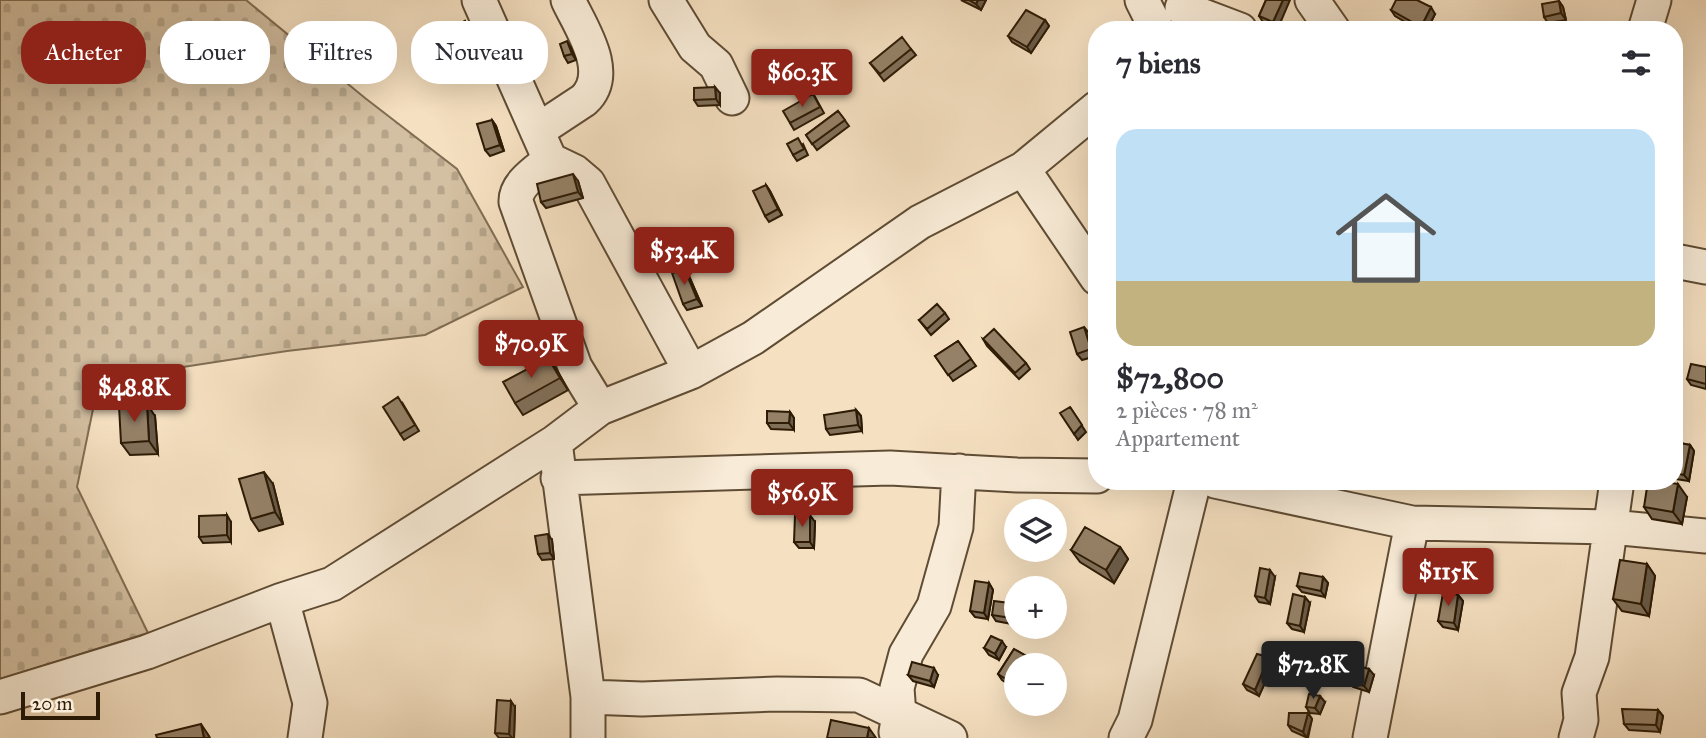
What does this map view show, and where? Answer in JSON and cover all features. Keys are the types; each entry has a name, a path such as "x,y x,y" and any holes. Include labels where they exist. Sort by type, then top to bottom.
{"street":[{"path":"480,0 544,146 588,183 691,372"},
{"path":"568,0 593,56 596,77 589,95 544,146 516,195 516,202 575,367 600,408"},
{"path":"666,0 695,47 716,65 732,98"},
{"path":"1142,0 1152,21"},
{"path":"1312,0 1327,21"},
{"path":"1648,21 1654,0"},
{"path":"1184,9 1216,21"},
{"path":"3,704 282,600 332,584 555,442 600,408 691,372 753,338 920,222 1023,169 1088,115"},
{"path":"1023,169 1088,265"},
{"path":"1683,263 1706,267"},
{"path":"555,442 588,697 588,738"},
{"path":"558,478 890,468 1088,476"},
{"path":"897,726 897,688 906,654 934,606 956,527 959,471"},
{"path":"1126,738 1135,720 1192,490"},
{"path":"1257,490 1412,523 1611,527 1706,536"},
{"path":"1576,738 1581,720 1579,692 1592,657 1617,490"},
{"path":"1370,738 1412,523"},
{"path":"282,600 310,703 305,738"},
{"path":"588,697 642,699 777,694 859,695 897,726 950,738"}],"green space":[{"path":"0,0 246,0 284,31 284,84 348,84 457,169 523,287 425,335 287,351 99,380 77,487 148,633 0,679"}],"building":[{"path":"1266,0 1283,0 1273,21 1259,16"},
{"path":"1396,0 1417,0 1431,7 1424,21 1410,21 1391,10"},
{"path":"1559,1 1561,13 1544,17 1542,4"},
{"path":"1026,10 1045,20 1027,47 1008,36"},
{"path":"902,37 911,49 880,74 870,63"},
{"path":"567,41 572,54 564,56 560,44"},
{"path":"800,64 817,81 809,90 792,73"},
{"path":"715,87 716,99 694,100 694,88"},
{"path":"813,94 820,107 790,123 783,111"},
{"path":"838,111 845,120 812,144 806,135"},
{"path":"492,120 500,145 485,150 477,124"},
{"path":"798,138 804,149 793,155 787,144"},
{"path":"573,174 578,192 541,202 537,184"},
{"path":"766,185 778,209 765,216 753,191"},
{"path":"685,270 697,299 683,304 672,273"},
{"path":"937,304 945,313 927,329 919,320"},
{"path":"1084,327 1088,350 1077,354 1070,332"},
{"path":"994,329 1026,363 1015,373 983,339"},
{"path":"958,341 971,359 948,375 935,356"},
{"path":"548,358 560,378 515,403 503,382"},
{"path":"1691,364 1706,367 1706,384 1687,379"},
{"path":"398,397 415,425 400,434 383,407"},
{"path":"147,404 149,441 121,443 119,406"},
{"path":"1070,407 1082,425 1074,434 1060,413"},
{"path":"856,410 858,425 826,429 824,415"},
{"path":"767,411 790,412 789,423 767,423"},
{"path":"1683,444 1690,445 1683,475"},
{"path":"264,472 275,512 251,519 239,479"},
{"path":"1647,490 1677,490 1673,512 1644,507"},
{"path":"227,515 227,535 199,537 199,516"},
{"path":"795,515 810,515 810,542 794,542"},
{"path":"1085,527 1120,547 1106,570 1071,550"},
{"path":"548,534 550,553 538,554 535,536"},
{"path":"1620,560 1647,564 1641,604 1613,599"},
{"path":"1260,568 1270,570 1265,598 1255,596"},
{"path":"1300,573 1323,577 1321,591 1297,586"},
{"path":"975,581 989,583 984,613 970,611"},
{"path":"1443,593 1458,595 1454,623 1438,621"},
{"path":"1293,594 1305,597 1300,626 1287,623"},
{"path":"994,601 1004,602 1004,617 992,615"},
{"path":"991,636 1002,641 995,654 984,648"},
{"path":"1257,654 1269,657 1255,690 1243,684"},
{"path":"912,662 934,668 930,681 908,675"},
{"path":"1004,665 1004,678 998,674"},
{"path":"1354,665 1369,669 1364,686 1349,681"},
{"path":"1309,694 1320,696 1315,708 1306,707"},
{"path":"497,700 511,701 509,734 495,733"},
{"path":"1622,709 1658,710 1656,725 1624,724"},
{"path":"1289,713 1308,713 1303,732 1288,725"},
{"path":"831,720 869,728 867,738 827,738"},
{"path":"201,724 204,738 157,738 156,735"}]}
